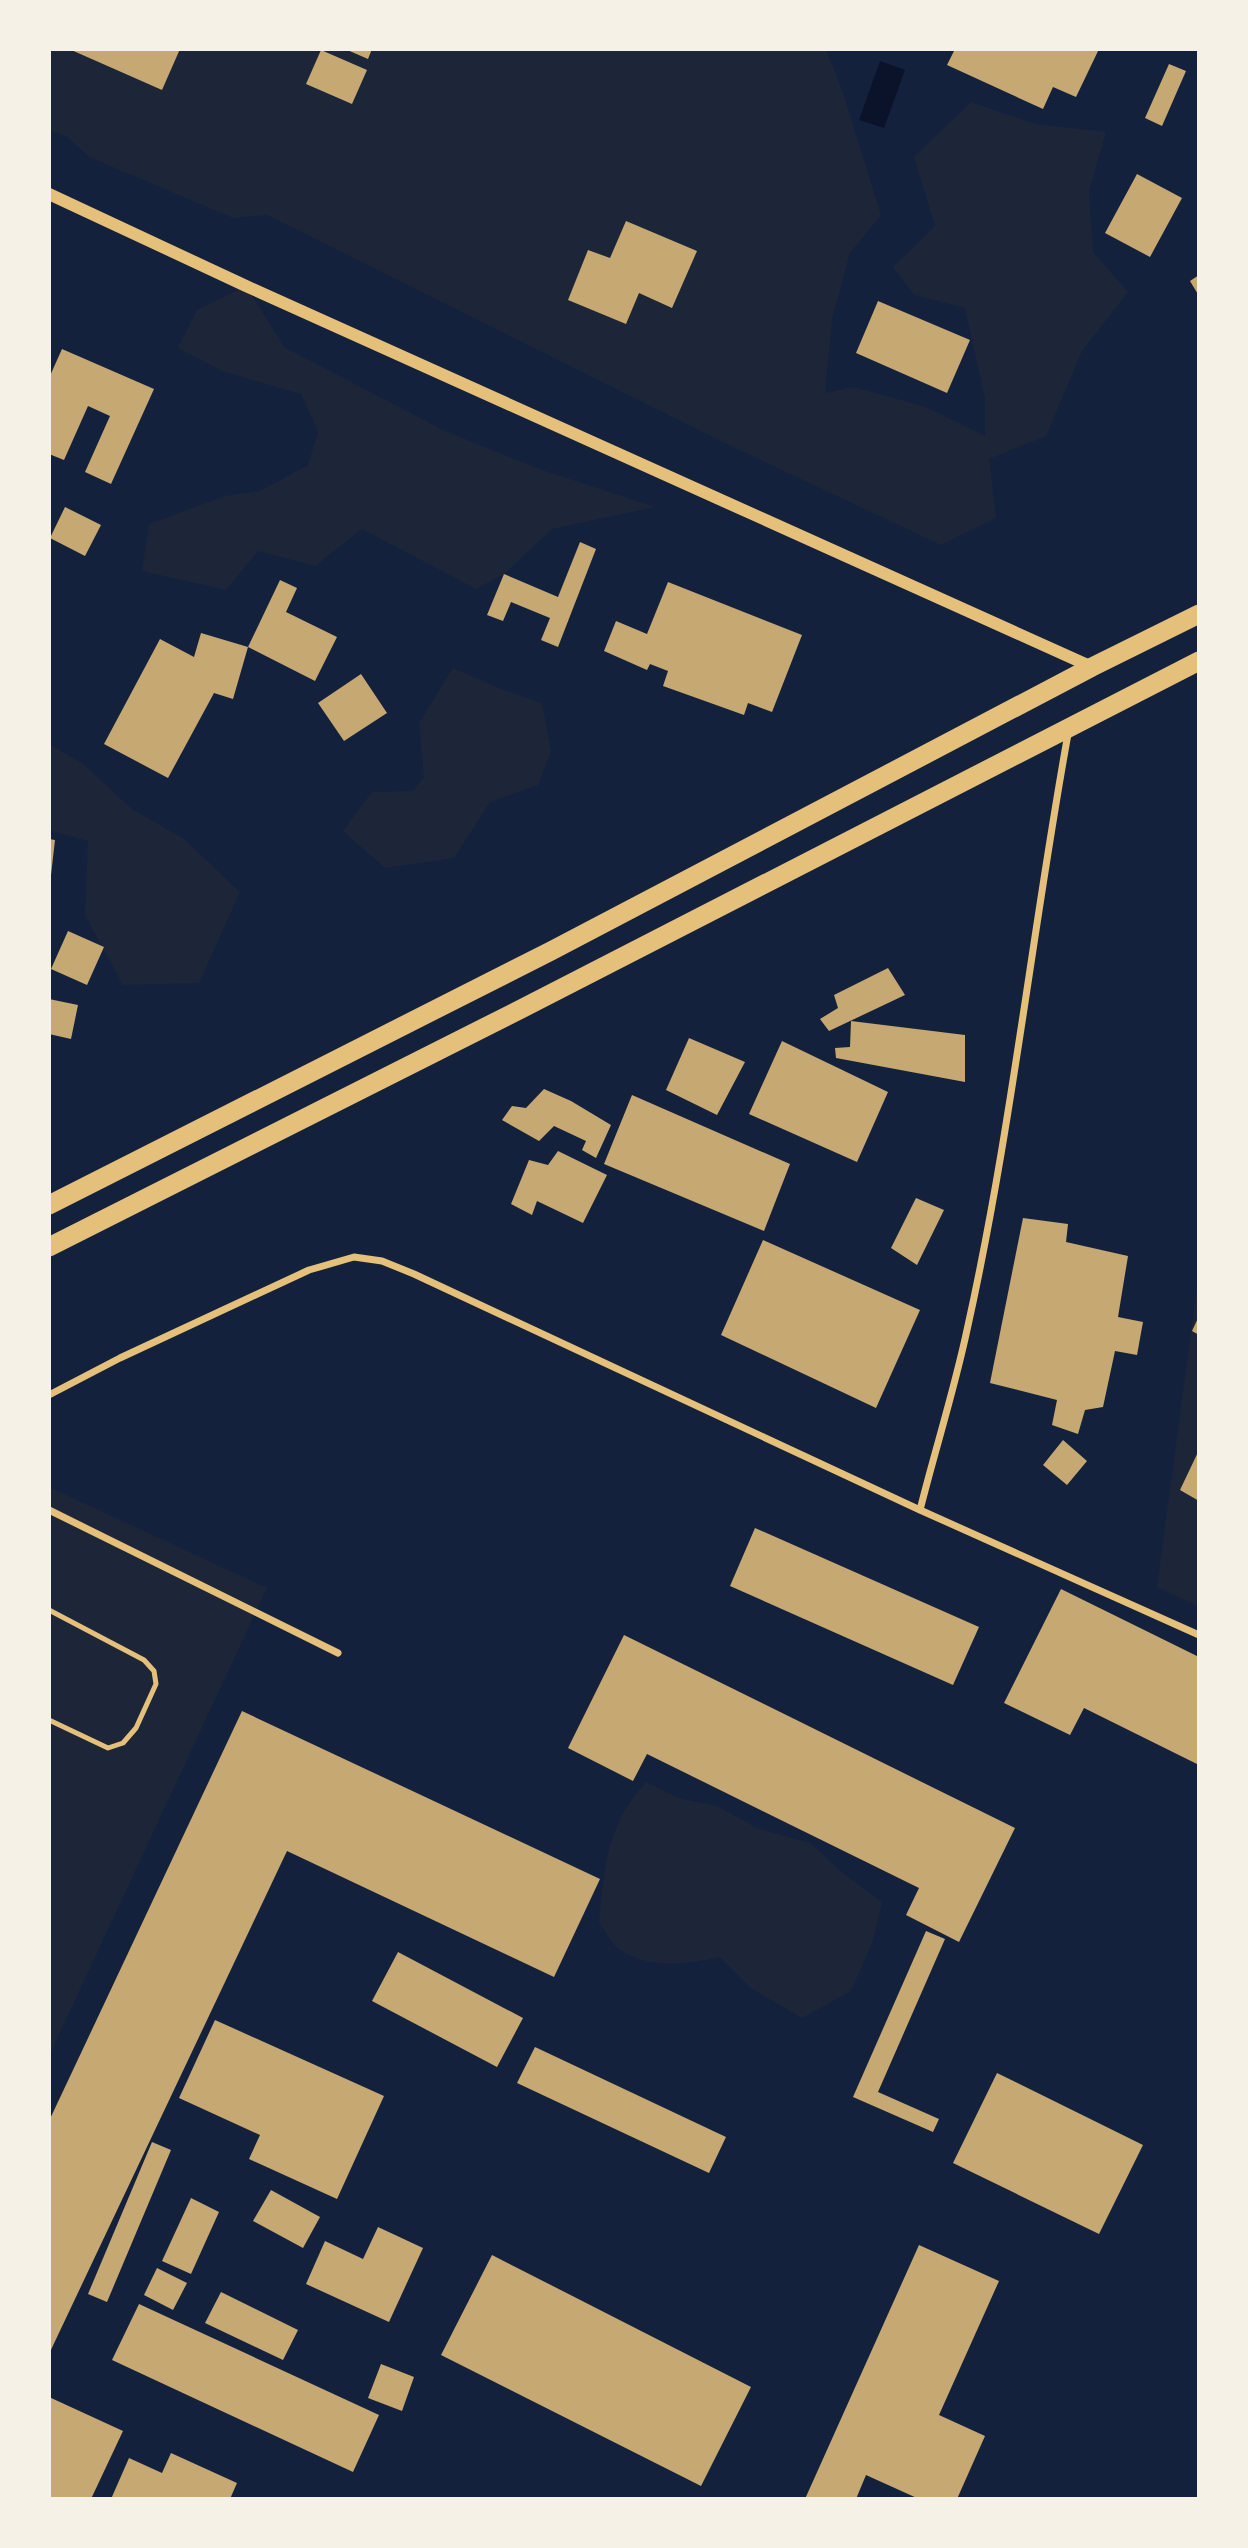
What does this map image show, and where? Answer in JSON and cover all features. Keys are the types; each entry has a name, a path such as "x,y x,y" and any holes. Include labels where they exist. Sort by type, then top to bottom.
{"highway":[{"path":"49,1205 551,951 1092,667 1199,614"},
{"path":"49,1247 523,1008 1199,661"}],"street":[{"path":"49,194 246,286 1092,667"},
{"path":"920,1510 967,1332 1019,1045 1068,729"},
{"path":"49,1395 120,1358 309,1270 354,1257 382,1261 920,1510 1199,1635"},
{"path":"49,1510 338,1653"}],"lane":[{"path":"49,1610 144,1660 153,1671 156,1684 136,1728 123,1743 108,1748 49,1720"}],"shaded area":[{"path":"49,49 826,49 843,93 881,215 850,253 832,319 825,393 854,387 926,407 985,436 985,399 965,308 914,295 893,267 935,226 914,157 971,102 1035,124 1106,132 1089,192 1093,252 1128,292 1082,351 1046,436 989,459 996,518 941,545 733,447 267,215 233,218 89,157 68,137 49,130"},
{"path":"880,61 905,70 884,128 859,120"},
{"path":"246,286 284,347 443,430 539,469 655,507 552,529 504,574 476,589 362,529 315,566 258,551 226,590 142,571 149,524 225,496 260,491 308,465 318,432 301,394 222,371 178,348 197,310"},
{"path":"453,668 542,703 551,751 538,785 490,802 454,858 385,868 343,831 372,792 413,791 424,777 419,723"},
{"path":"49,744 83,764 132,809 184,839 240,892 199,983 123,985 85,915 88,841 49,830"},
{"path":"1199,1272 1199,1607 1157,1587"},
{"path":"49,1487 267,1588 49,2056"},
{"path":"646,1782 679,1798 717,1806 757,1828 810,1843 844,1874 882,1902 872,1944 851,1991 802,2018 752,1989 720,1957 694,1962 655,1963 630,1956 616,1946 599,1922 606,1865 615,1831 633,1798"}],"building":[{"path":"69,49 180,49 162,90"},
{"path":"345,49 372,49 368,59"},
{"path":"955,49 1099,49 1076,97 1053,87 1043,109 947,65"},
{"path":"321,50 367,70 352,104 306,84"},
{"path":"1169,64 1186,71 1162,126 1145,118"},
{"path":"1137,174 1182,198 1150,257 1105,233"},
{"path":"626,221 697,251 672,308 639,293 626,324 568,300 588,250 610,258"},
{"path":"1199,275 1199,296 1190,281"},
{"path":"878,301 970,340 947,393 856,353"},
{"path":"62,349 154,389 111,484 85,472 110,416 88,406 64,460 49,454 49,378"},
{"path":"65,507 101,525 85,556 50,538"},
{"path":"580,542 596,549 558,647 541,640 550,618 511,602 503,621 487,615 504,574 558,597"},
{"path":"280,580 297,588 286,612 337,637 315,681 248,647"},
{"path":"668,582 802,635 772,712 748,703 744,715 663,686 668,671 650,664 647,670 604,651 616,621 647,634"},
{"path":"201,633 248,647 233,699 214,693 168,778 104,744 160,639 194,657"},
{"path":"361,674 387,713 344,741 318,703"},
{"path":"49,839 55,840 51,875 49,875"},
{"path":"68,931 104,947 87,985 51,969"},
{"path":"888,968 905,995 829,1031 820,1019 838,1008 834,995"},
{"path":"49,999 78,1005 71,1039 49,1034"},
{"path":"851,1021 965,1035 965,1082 836,1058 835,1048 850,1047"},
{"path":"689,1038 745,1062 717,1115 666,1090"},
{"path":"782,1041 888,1092 857,1162 749,1114"},
{"path":"544,1089 571,1101 611,1125 596,1158 582,1150 586,1141 554,1126 539,1141 502,1120 512,1106 526,1108"},
{"path":"632,1095 790,1164 764,1231 604,1164"},
{"path":"558,1151 607,1175 583,1223 537,1201 532,1215 511,1204 529,1160 548,1165"},
{"path":"916,1198 944,1210 917,1265 891,1248"},
{"path":"1023,1218 1068,1224 1066,1242 1128,1256 1118,1317 1143,1322 1137,1355 1115,1351 1103,1407 1085,1410 1078,1434 1052,1425 1057,1400 990,1383"},
{"path":"763,1240 920,1310 876,1408 721,1335"},
{"path":"1199,1316 1199,1335 1192,1331"},
{"path":"1063,1440 1087,1461 1067,1485 1043,1465"},
{"path":"1199,1450 1199,1501 1180,1490"},
{"path":"755,1528 979,1627 953,1685 730,1586"},
{"path":"1061,1589 1199,1657 1199,1765 1084,1708 1070,1735 1004,1703"},
{"path":"624,1635 1015,1828 959,1942 906,1915 919,1888 647,1754 633,1781 568,1748"},
{"path":"242,1711 600,1879 554,1977 287,1851 49,2354 49,2121"},
{"path":"926,1931 945,1939 878,2092 939,2119 933,2132 853,2097"},
{"path":"398,1952 523,2018 497,2067 372,2001"},
{"path":"215,2020 384,2096 337,2199 249,2159 260,2135 179,2098"},
{"path":"535,2047 726,2137 709,2173 517,2083"},
{"path":"997,2073 1143,2145 1099,2234 953,2163"},
{"path":"152,2142 171,2150 107,2302 88,2294"},
{"path":"271,2190 320,2217 303,2248 253,2221"},
{"path":"191,2198 219,2212 191,2274 162,2261"},
{"path":"378,2227 423,2248 389,2322 306,2284 325,2241 363,2259"},
{"path":"919,2245 999,2281 939,2415 985,2436 957,2499 919,2499 866,2475 856,2499 805,2499"},
{"path":"492,2255 751,2387 701,2486 441,2355"},
{"path":"157,2268 187,2283 173,2310 144,2295"},
{"path":"221,2292 298,2330 283,2360 205,2323"},
{"path":"139,2304 379,2415 353,2472 112,2360"},
{"path":"381,2364 414,2377 402,2411 368,2398"},
{"path":"49,2397 123,2431 91,2499 49,2499"},
{"path":"171,2453 237,2483 230,2499 111,2499 129,2458 162,2473"}]}
